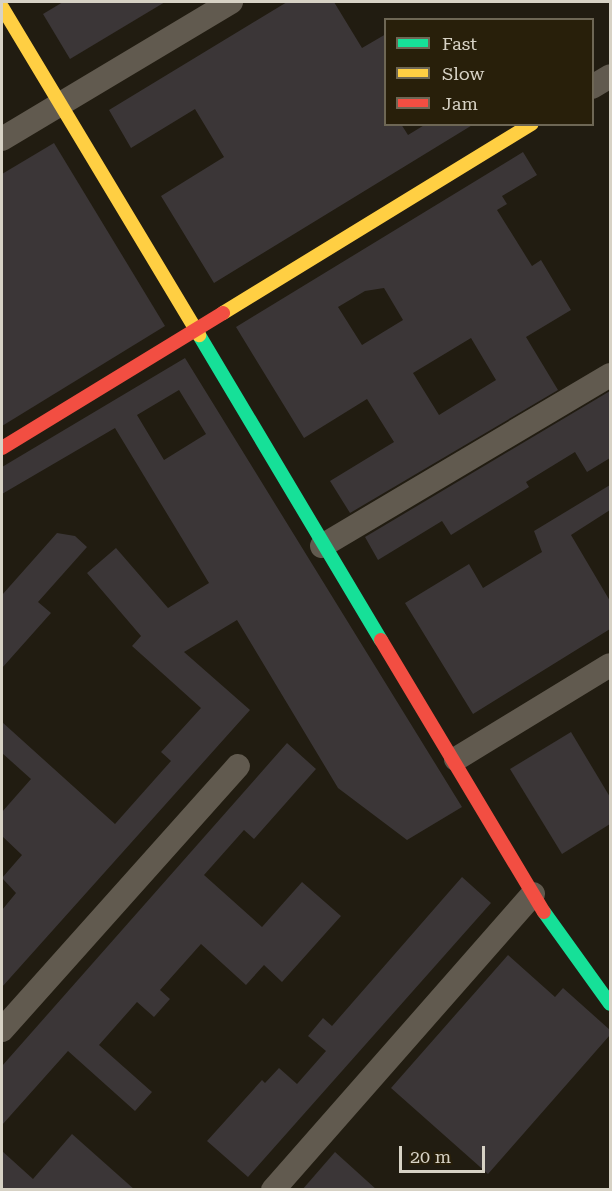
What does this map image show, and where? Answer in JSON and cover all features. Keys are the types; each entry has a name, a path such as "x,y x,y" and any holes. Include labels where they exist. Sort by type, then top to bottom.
{"street":[{"path":"2,139 58,103 231,2"},
{"path":"2,7 196,329 322,546 456,759 533,894 602,979 610,1004"},
{"path":"594,86 610,76"},
{"path":"2,448 529,126"},
{"path":"322,546 610,375"},
{"path":"456,759 610,664"},
{"path":"2,1030 238,766"},
{"path":"273,1190 533,894"}],"building":[{"path":"63,2 165,2 70,59 43,14"},
{"path":"287,2 334,2 362,48 384,35 384,126 402,126 408,135 423,126 471,126 214,283 161,196 224,157 195,109 131,148 109,110"},
{"path":"54,143 165,326 2,426 2,174"},
{"path":"523,152 537,175 502,196 507,204 497,210 532,266 541,260 571,310 526,337 558,390 350,513 330,481 394,442 367,399 304,438 236,327","holes":["384,288 403,320 362,345 338,307 365,291","471,338 496,380 439,415 413,373"]},
{"path":"185,358 462,807 407,840 338,788 237,620 184,652 250,710 2,987 2,910 16,893 2,878 22,855 2,836 2,812 31,779 2,753 2,722 115,824 171,761 161,752 201,708 132,646 141,636 87,573 116,548 168,608 209,583 115,428 2,494 2,467","holes":["179,390 206,434 164,460 137,415"]},
{"path":"610,391 610,458 587,472 575,452 526,482 529,487 451,535 442,521 378,560 365,537"},
{"path":"610,485 610,510 571,535 610,601 610,629 473,714 405,603 469,564 483,588 542,552 534,531"},
{"path":"57,533 75,536 87,547 38,602 51,613 2,668 2,595"},
{"path":"571,732 610,797 610,824 562,854 510,769"},
{"path":"287,743 316,769 254,839 244,830 204,875 262,927 302,882 341,916 282,982 264,965 246,985 201,944 160,990 170,999 154,1017 137,1002 99,1045 152,1092 135,1111 68,1051 2,1125 2,1066"},
{"path":"462,877 491,903 248,1177 207,1141 262,1080 265,1083 279,1068 297,1084 326,1051 308,1036 323,1018 332,1026"},
{"path":"508,955 555,997 563,988 610,1030 610,1035 488,1174 391,1088"},
{"path":"72,1134 135,1190 2,1190 2,1151 33,1179"},
{"path":"335,1152 377,1190 302,1190"}],"traffic: fast":[{"path":"199,335 381,640"},
{"path":"544,912 610,1004"}],"traffic: slow":[{"path":"2,7 199,335"},
{"path":"223,313 529,126"}],"traffic: jam":[{"path":"2,448 223,313"},
{"path":"381,640 544,912"}]}
